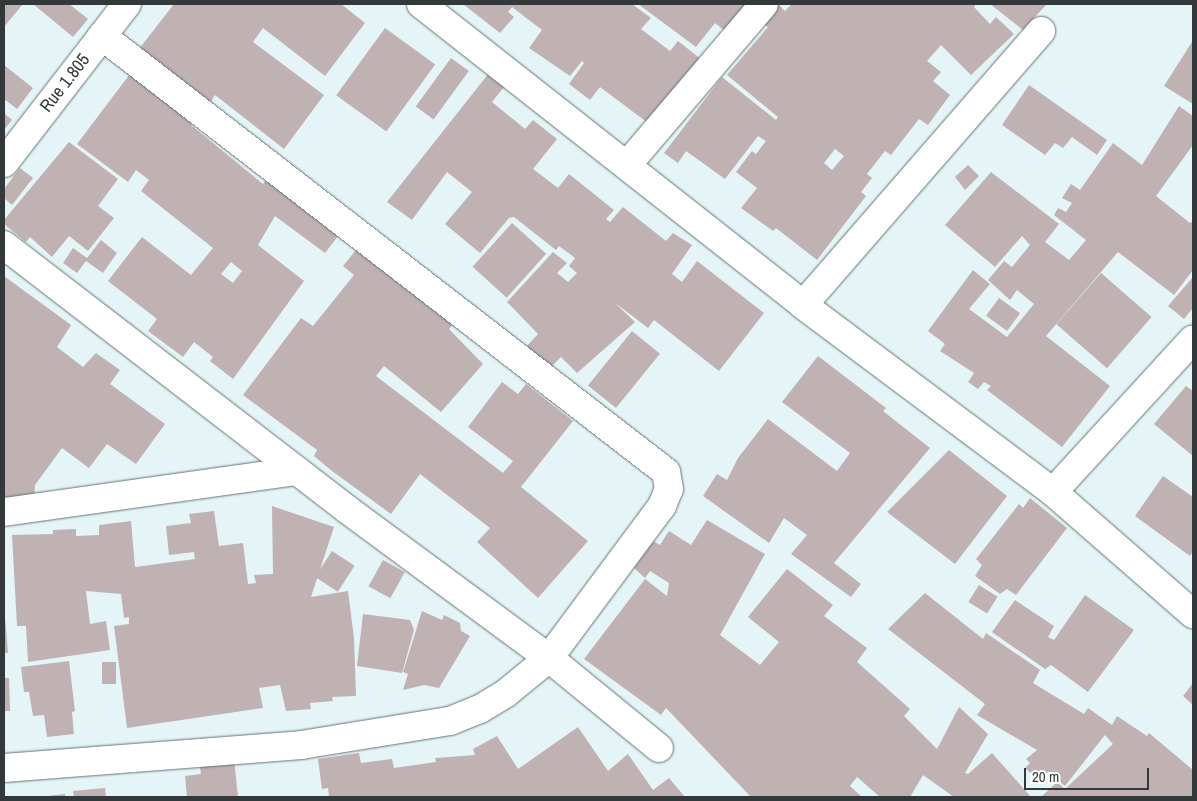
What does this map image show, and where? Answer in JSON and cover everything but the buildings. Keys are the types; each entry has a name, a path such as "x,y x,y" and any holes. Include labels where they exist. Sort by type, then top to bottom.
{"street":[{"name":"Rue 1.805","path":"4,163 127,4"},
{"path":"421,4 803,305 1053,492 1193,614"},
{"path":"627,165 764,4"},
{"path":"803,305 1041,31"},
{"path":"4,768 301,745 450,721 505,694 549,658 662,506 669,490 666,472 102,36"},
{"path":"4,245 297,471 549,658 658,748"},
{"path":"1053,492 1193,339"},
{"path":"4,512 297,471"}]}
